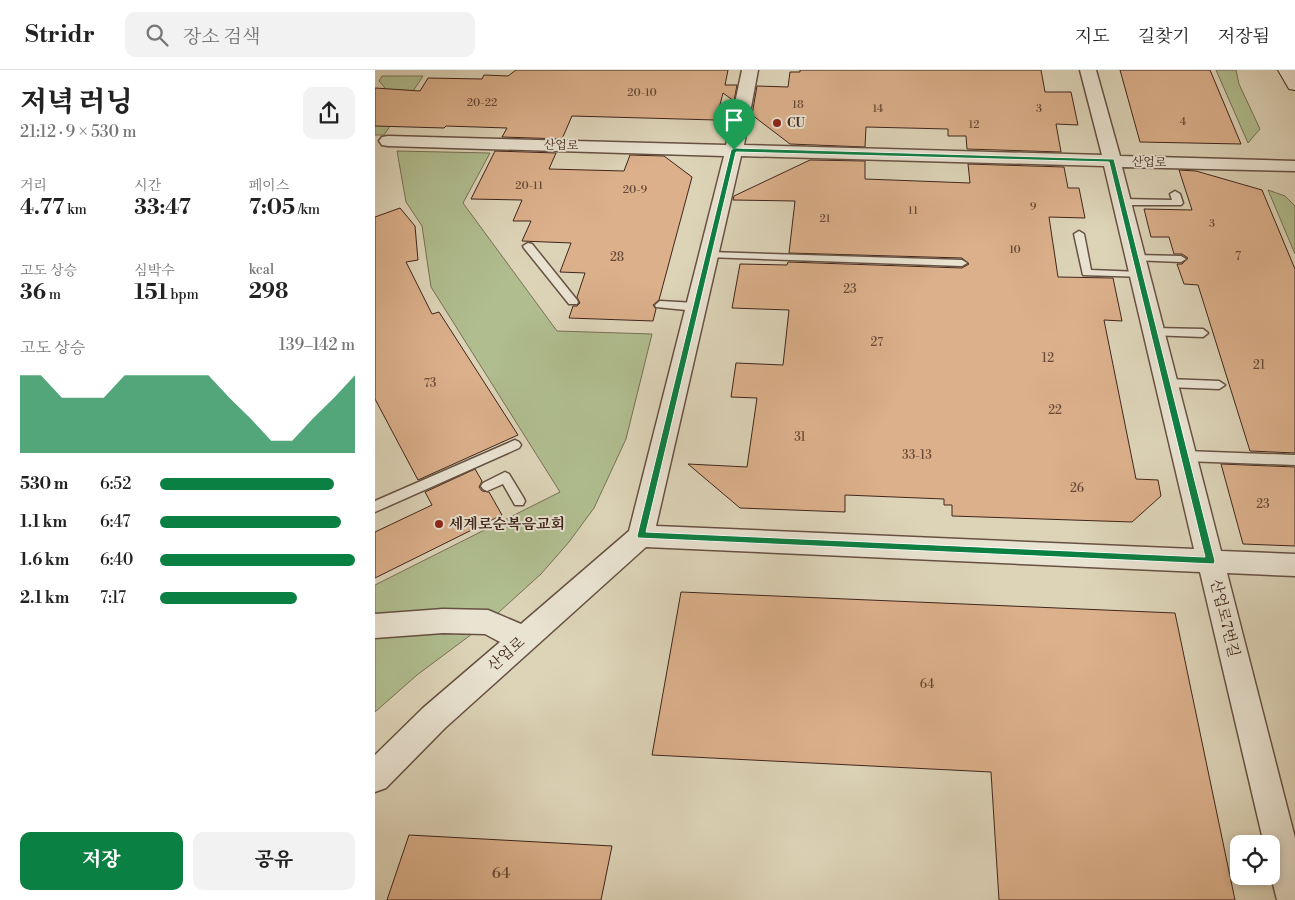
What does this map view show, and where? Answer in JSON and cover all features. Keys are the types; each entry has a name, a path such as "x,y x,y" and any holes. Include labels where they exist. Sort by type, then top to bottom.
{"street":[{"path":"750,70 734,150 641,536 1295,565"},
{"name":"산업로7번길","path":"1088,70 1167,382 1294,900"},
{"path":"1287,70 1295,86"},
{"name":"산업로","path":"381,141 1295,166"},
{"name":"산업로","path":"375,777 434,718 641,536"},
{"path":"375,626 443,621 488,622 523,639"}],"lane":[{"path":"1122,202 1178,203 1175,194"},
{"path":"1079,234 1087,273 1181,259"},
{"path":"528,246 573,302"},
{"path":"709,255 962,263"},
{"path":"660,305 696,307"},
{"path":"1154,332 1203,334"},
{"path":"1167,382 1219,384"},
{"path":"375,507 515,445"},
{"path":"1185,456 1295,460"},
{"path":"487,486 505,477 519,502"}],"green space":[{"path":"1216,70 1236,70 1239,84 1260,129 1248,143"},
{"path":"382,76 423,76 384,135 375,135 375,101 390,94 379,81"},
{"path":"397,151 490,153 463,203 557,331 652,334 626,439 594,508 569,542 541,574 488,622 417,675 375,712 375,585 560,492 431,287 422,226 406,202"},
{"path":"1268,190 1285,196 1295,206 1295,254"}],"building":[{"path":"516,70 728,70 725,85 737,85 734,101 723,93 716,120 572,116 562,139 502,137 507,128 375,126 375,88 420,91 428,78 482,79 484,75 508,76"},
{"path":"800,70 1041,70 1045,92 1071,92 1078,125 1056,124 1061,152 967,149 966,136 948,136 948,129 866,127 865,147 790,144 752,115 757,86 788,87 790,72 800,72"},
{"path":"1120,70 1210,70 1241,144 1140,142"},
{"path":"495,151 556,153 549,169 624,171 630,155 664,156 692,177 659,300 653,305 656,309 653,321 569,318 573,306 577,306 580,303 577,297 585,273 560,272 571,243 522,241 531,221 513,221 522,200 471,199"},
{"path":"810,160 865,161 865,179 970,183 968,164 1064,167 1068,188 1079,188 1085,218 1049,217 1058,277 1113,278 1122,321 1104,320 1136,479 1158,480 1161,496 1132,522 952,516 952,505 944,505 944,499 845,495 845,512 740,508 688,464 747,467 757,398 731,397 736,363 783,365 789,310 732,308 740,264 787,265 788,262 962,268 969,264 962,258 789,253 795,201 733,200 734,196"},
{"path":"1179,170 1196,171 1262,190 1295,269 1295,453 1250,451 1198,285 1184,284 1177,264 1182,264 1188,258 1182,254 1174,254 1169,237 1151,237 1144,209 1192,210"},
{"path":"400,208 415,226 418,260 406,262 432,314 439,312 518,435 418,480 375,399 375,217"},
{"path":"1221,464 1295,467 1295,546 1243,544"},
{"name":"세계로순복음교회","path":"475,469 482,481 479,487 482,491 489,492 502,515 375,578 375,532 432,505 425,492"},
{"path":"681,592 1175,613 1230,876 1230,885 1232,885 1235,900 999,900 991,772 652,755"},
{"path":"409,835 612,846 601,900 387,900"}],"place":[{"name":"CU","path":"777,123"},
{"name":"세계로순복음교회","path":"439,524"}],"route":[{"path":"734,150 1112,161 1211,561 641,536 734,150"}]}
